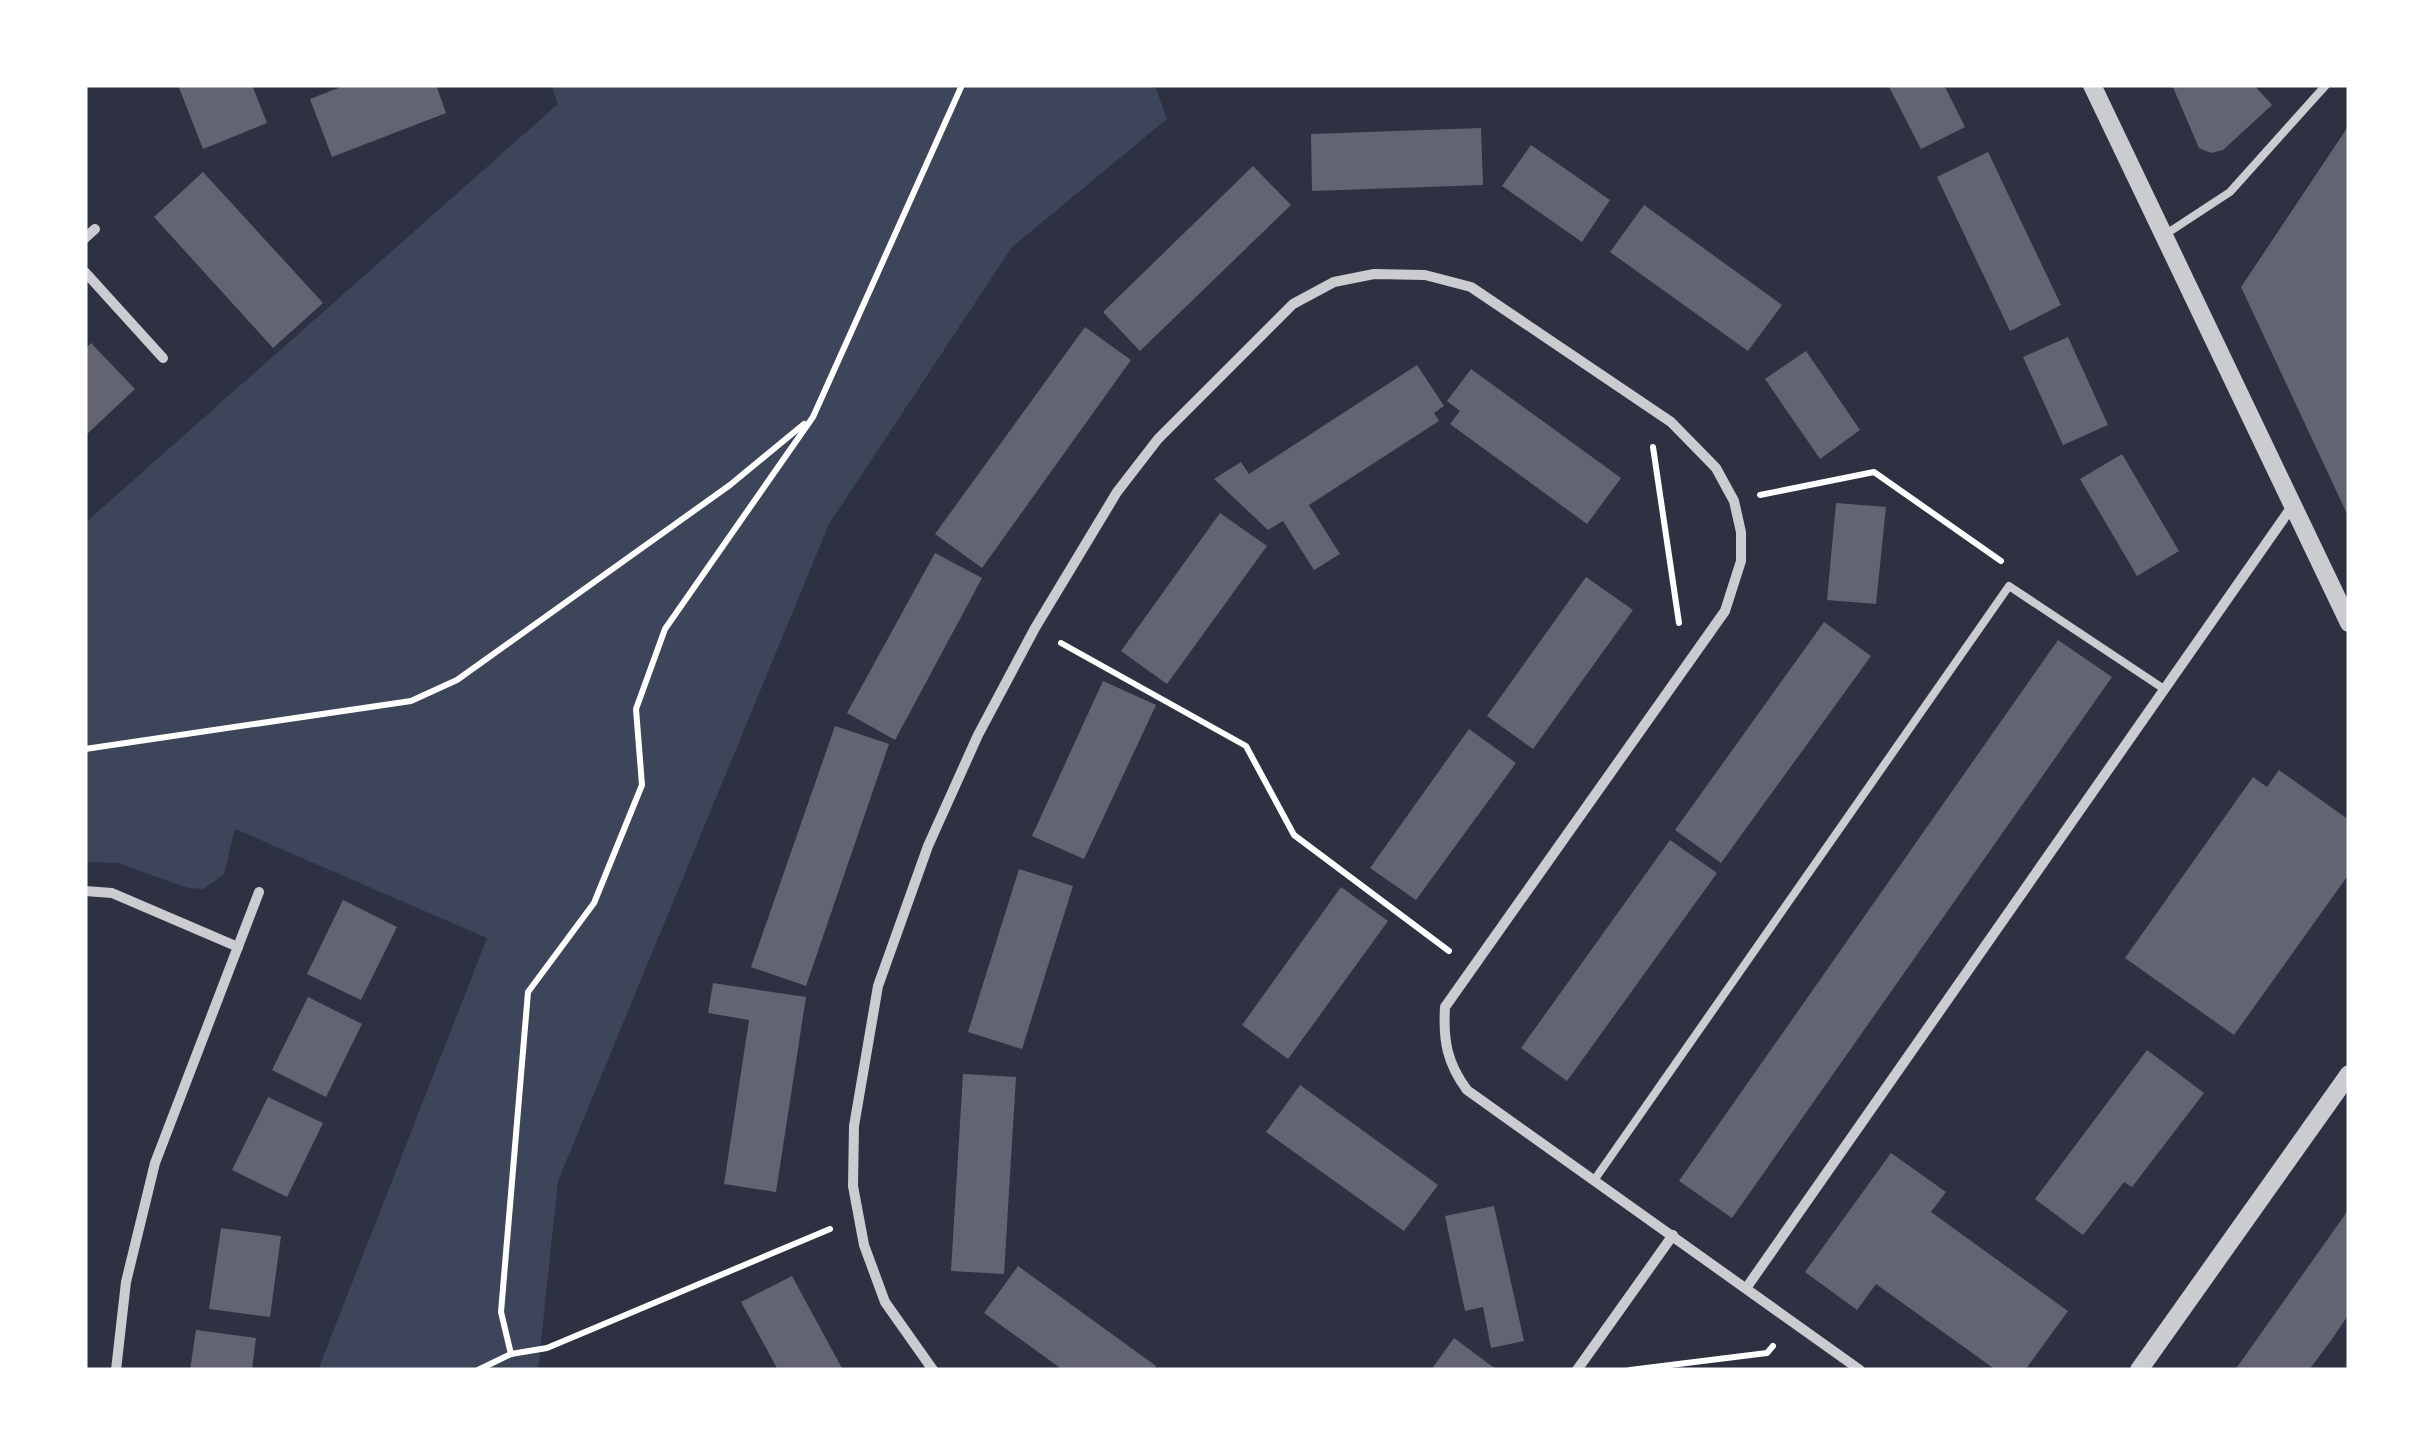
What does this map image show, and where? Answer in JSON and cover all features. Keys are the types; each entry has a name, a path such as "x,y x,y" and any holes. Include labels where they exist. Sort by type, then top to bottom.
{"street":[{"path":"2092,85 2349,623"},
{"path":"85,238 96,229"},
{"path":"85,272 163,358"},
{"path":"932,1370 884,1302 853,1186 854,1126 878,986 928,846 978,735 1035,628 1118,492 1158,439 1293,304 1334,282 1374,274 1426,276 1471,287 1671,422 1716,468 1734,500 1742,532 1736,590 1701,646 1445,1007 1444,1036 1450,1067 1467,1090 1860,1370"},
{"path":"1747,1288 2294,505"},
{"path":"85,892 112,894 238,948"},
{"path":"116,1370 126,1282 151,1179 259,892"},
{"path":"2140,1370 2349,1074"},
{"path":"1577,1370 1672,1235"}],"lane":[{"path":"2166,234 2230,192 2326,85"},
{"path":"1594,1178 2009,586 2164,690"}],"path":[{"path":"511,1354 502,1312 528,992 594,903 642,784 636,709 665,629 812,417 962,85"},
{"path":"85,748 411,701 442,687 730,484 812,417"},
{"path":"1671,422 1653,447 1681,631 1701,646"},
{"path":"1734,500 1874,472 2000,557 2009,586"},
{"path":"1035,628 1246,746 1294,835 1470,967"},
{"path":"478,1370 511,1354 547,1348 859,1217"},
{"path":"1630,1370 1767,1353 1794,1322"}],"shaded area":[{"path":"551,85 1155,85 1167,119 1012,247 829,524 558,1181 538,1370 318,1370 487,938 235,829 224,874 204,889 188,888 118,863 85,862 85,523 558,104"}],"building":[{"path":"178,85 252,85 267,123 203,149"},
{"path":"346,85 436,85 446,113 332,157 310,99"},
{"path":"1888,85 1944,85 1965,127 1921,149"},
{"path":"2172,85 2254,85 2272,105 2223,150 2211,153 2199,148"},
{"path":"2349,125 2349,518 2241,287"},
{"path":"1481,128 1483,185 1312,191 1311,134"},
{"path":"1531,145 1610,200 1582,242 1502,186"},
{"path":"1988,152 2061,305 2010,331 1937,177"},
{"path":"1253,166 1291,205 1140,351 1103,312"},
{"path":"203,172 323,303 273,348 154,217"},
{"path":"1644,205 1782,305 1748,351 1610,252"},
{"path":"1085,327 1131,360 982,568 935,534"},
{"path":"2068,337 2108,425 2063,445 2023,357"},
{"path":"91,343 135,389 85,436 85,349"},
{"path":"1806,351 1860,430 1820,459 1765,379"},
{"path":"1417,365 1444,406 1434,413 1439,421 1309,505 1340,554 1314,570 1283,521 1268,530 1214,479 1241,462 1249,474"},
{"path":"1471,369 1621,478 1587,524 1450,424 1460,411 1447,401"},
{"path":"2122,454 2179,551 2137,576 2080,479"},
{"path":"1836,503 1886,507 1876,604 1827,600"},
{"path":"1220,513 1267,546 1167,684 1121,651"},
{"path":"935,553 982,578 895,740 847,713"},
{"path":"1586,577 1633,610 1533,749 1487,716"},
{"path":"1824,622 1871,656 1721,863 1675,830"},
{"path":"2058,640 2112,677 1732,1218 1679,1181"},
{"path":"1103,681 1156,705 1084,859 1032,836"},
{"path":"835,726 889,744 806,986 751,967"},
{"path":"1469,729 1516,763 1416,900 1370,868"},
{"path":"2279,770 2349,820 2349,874 2234,1035 2125,958 2253,777 2267,787"},
{"path":"1670,840 1717,873 1567,1081 1521,1048"},
{"path":"1019,869 1073,886 1022,1049 968,1032"},
{"path":"1341,887 1388,921 1288,1059 1242,1025"},
{"path":"343,900 397,927 361,1000 307,974"},
{"path":"713,983 806,997 776,1192 724,1184 749,1020 708,1013"},
{"path":"308,997 362,1024 326,1097 272,1070"},
{"path":"2147,1050 2204,1093 2132,1187 2124,1182 2083,1235 2035,1199"},
{"path":"963,1074 1016,1077 1004,1274 951,1271"},
{"path":"1300,1085 1438,1185 1404,1231 1266,1132"},
{"path":"268,1097 323,1123 287,1197 232,1170"},
{"path":"1891,1153 1946,1192 1931,1212 2068,1311 2025,1370 1996,1370 1876,1284 1857,1310 1805,1272"},
{"path":"1494,1206 1524,1341 1491,1348 1483,1307 1465,1311 1445,1216"},
{"path":"2349,1209 2349,1314 2332,1339 2309,1370 2235,1370"},
{"path":"221,1228 281,1236 270,1317 209,1309"},
{"path":"1018,1266 1156,1366 1153,1370 1063,1370 984,1313"},
{"path":"792,1276 843,1370 778,1370 741,1302"},
{"path":"196,1330 256,1338 252,1370 190,1370"},
{"path":"1454,1338 1497,1370 1431,1370"}]}
